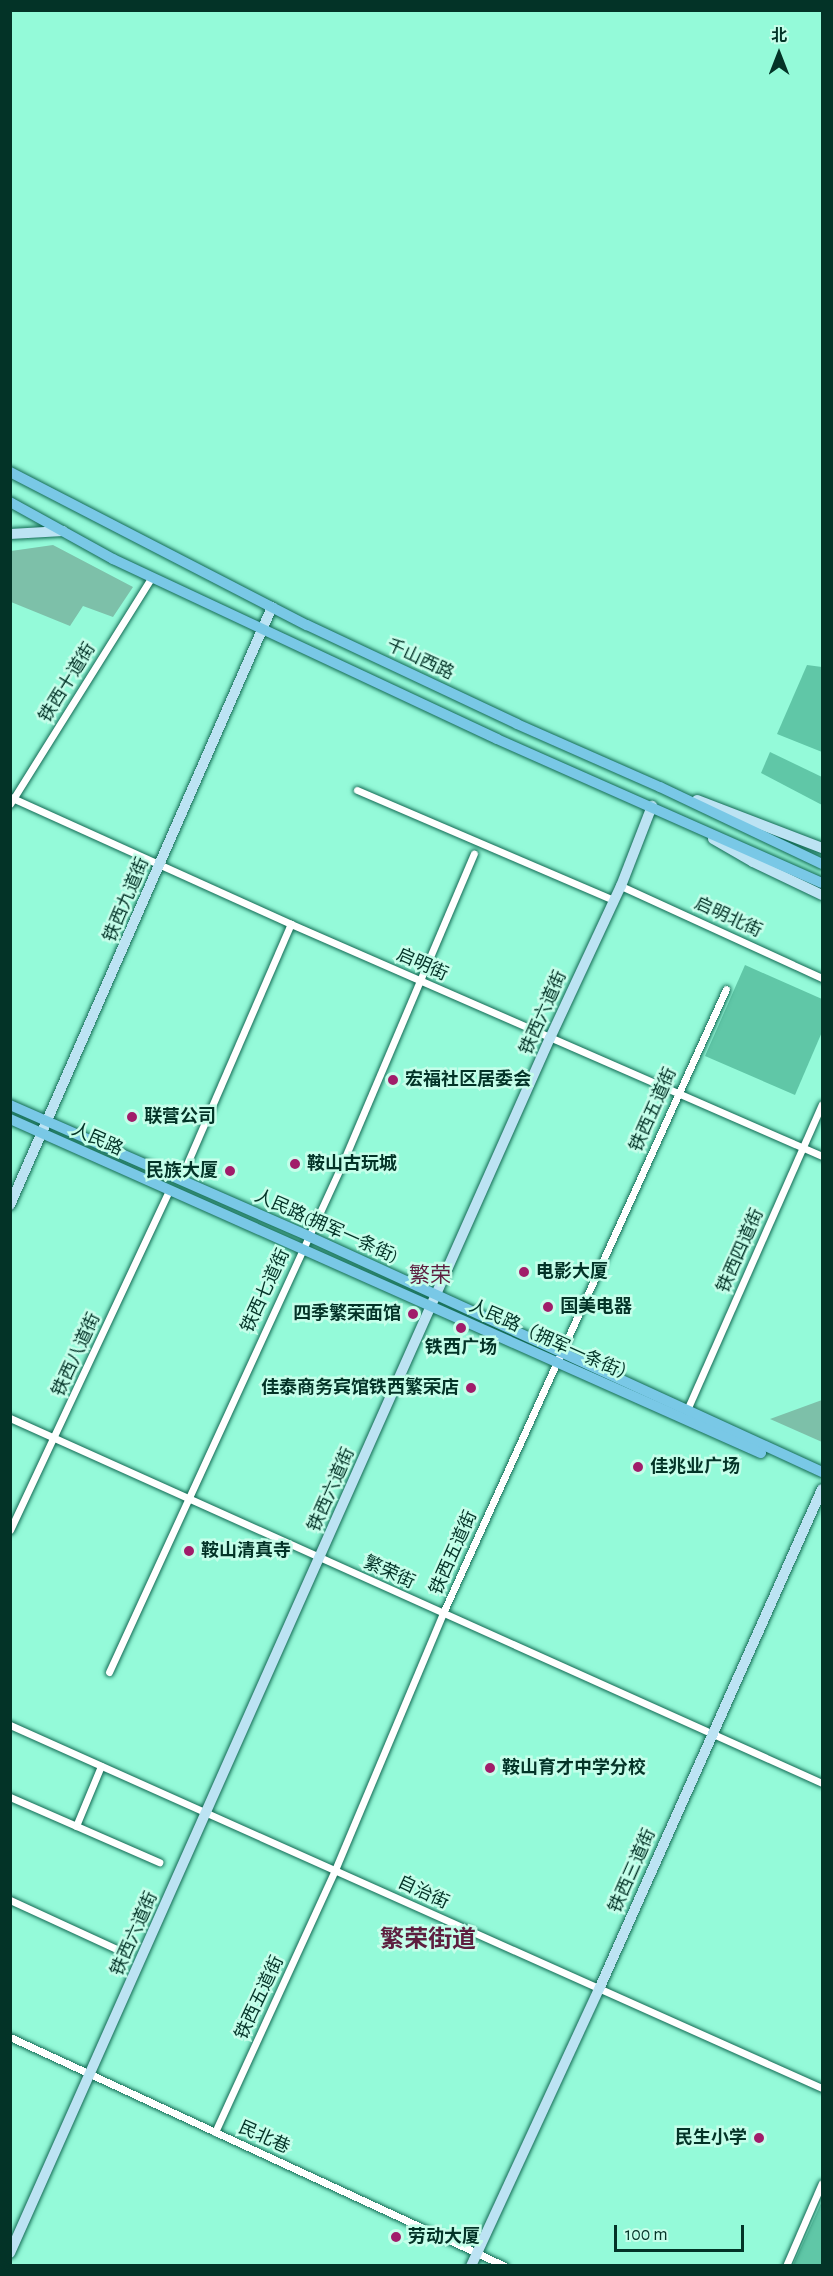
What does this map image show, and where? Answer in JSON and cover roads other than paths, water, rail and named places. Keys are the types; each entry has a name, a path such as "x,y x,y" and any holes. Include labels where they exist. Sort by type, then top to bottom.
{"main road":[{"name":"千山西路","path":"10,472 272,608 822,864"},
{"path":"10,502 152,577 497,740 674,815 822,883"},
{"path":"10,534 63,531"},
{"name":"铁西九道街","path":"10,1205 272,608"},
{"path":"660,787 822,848"},
{"name":"铁西六道街","path":"10,2253 438,1295 550,1038 621,886 652,806"},
{"path":"674,815 753,862 822,895"},
{"name":"人民路(拥军一条街)","path":"10,1105 438,1295 559,1358 687,1410 822,1472"},
{"name":"人民路","path":"10,1119 169,1191"},
{"name":"人民路（拥军一条街）","path":"169,1191 303,1248 432,1308 559,1358 822,1479"},
{"name":"铁西三道街","path":"471,2265 600,1987 822,1488"}],"street":[{"name":"铁西十道街","path":"12,800 152,577"},
{"path":"357,790 614,900"},
{"name":"启明街","path":"12,800 160,863 291,924 822,1156"},
{"name":"铁西七道街","path":"109,1672 343,1162 474,854"},
{"name":"启明北街","path":"621,886 822,978"},
{"path":"180,1180 291,924"},
{"name":"铁西五道街","path":"215,2132 335,1870 444,1613 726,989"},
{"name":"铁西四道街","path":"687,1410 822,1104"},
{"name":"铁西八道街","path":"10,1530 169,1191"},
{"name":"繁荣街","path":"10,1418 822,1783"},
{"name":"自治街","path":"10,1725 822,2088"},
{"path":"76,1826 101,1766"},
{"path":"10,1797 159,1862"},
{"path":"10,1900 121,1951"},
{"name":"民北巷","path":"10,2037 505,2265"},
{"path":"786,2265 822,2183"}],"place":[{"name":"宏福社区居委会","path":"393,1080"},
{"name":"联营公司","path":"132,1117"},
{"name":"鞍山古玩城","path":"295,1164"},
{"name":"民族大厦","path":"230,1171"},
{"name":"电影大厦","path":"524,1272"},
{"name":"国美电器","path":"548,1307"},
{"name":"四季繁荣面馆","path":"413,1314"},
{"name":"铁西广场","path":"461,1328"},
{"name":"佳泰商务宾馆铁西繁荣店","path":"471,1388"},
{"name":"佳兆业广场","path":"638,1467"},
{"name":"鞍山清真寺","path":"189,1551"},
{"name":"鞍山育才中学分校","path":"490,1768"},
{"name":"民生小学","path":"759,2138"},
{"name":"劳动大厦","path":"396,2237"}],"district":[{"name":"繁荣","path":"430,1276"},
{"name":"繁荣街道","path":"428,1941"}]}
